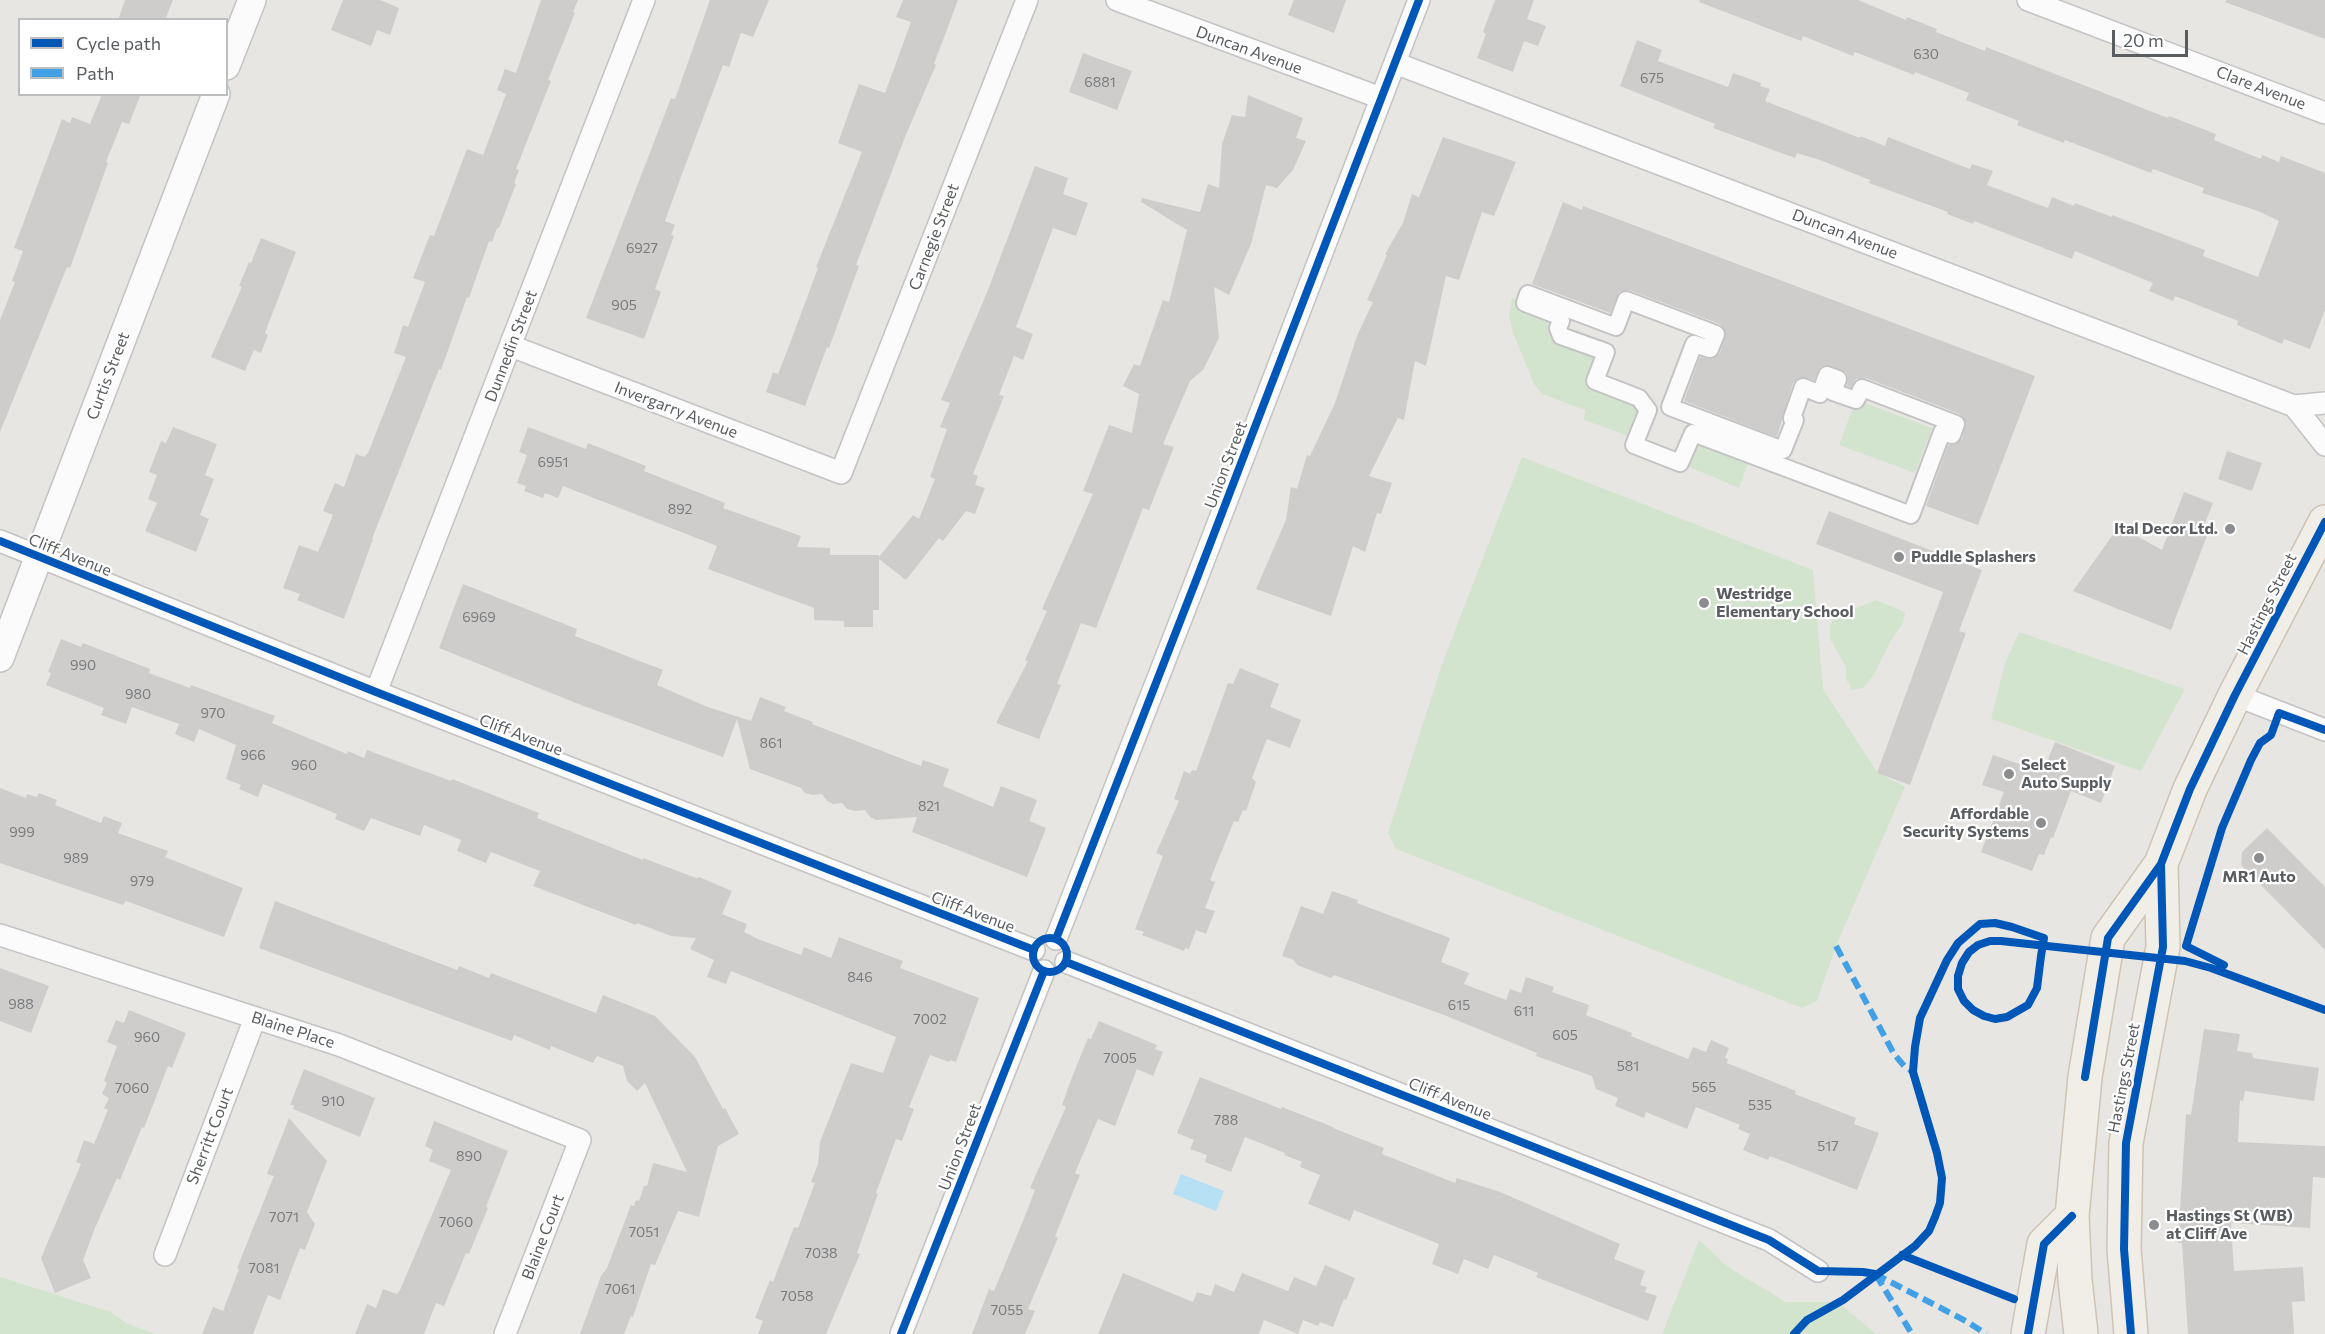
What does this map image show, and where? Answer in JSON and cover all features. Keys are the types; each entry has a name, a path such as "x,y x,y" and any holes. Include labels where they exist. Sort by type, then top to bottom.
{"main road":[{"name":"Hastings Street","path":"2081,1334 2075,1280 2072,1216 2085,1077 2108,938 2161,864 2190,789 2235,695 2325,522"},
{"name":"Hastings Street","path":"2131,1334 2124,1249 2126,1143 2163,947 2161,864"},
{"path":"2028,1334 2044,1244 2072,1216"}],"street":[{"path":"228,61 252,0"},
{"name":"Dunnedin Street","path":"376,692 644,0"},
{"name":"Carnegie Street","path":"841,473 1027,0"},
{"name":"Duncan Avenue","path":"1117,0 1381,98"},
{"name":"Union Street","path":"1056,939 1189,600 1419,0"},
{"name":"Clare Avenue","path":"2028,0 2325,113"},
{"name":"Duncan Avenue","path":"1395,63 2294,406 2325,403"},
{"name":"Curtis Street","path":"0,658 215,96"},
{"path":"1528,294 1616,327 1626,300 1716,334 1710,350 1694,344 1670,407 1783,450 1795,420 1792,418 1803,387 1820,394 1827,375 1838,379 1833,392 1856,400 1862,388 1956,423 1952,435 1942,432 1911,515 1693,433 1680,463 1634,445 1648,411 1639,398 1595,381 1605,352 1561,336 1558,328 1561,321 1559,316 1525,303 1528,294"},
{"name":"Invergarry Avenue","path":"511,346 841,473"},
{"path":"2294,406 2325,445"},
{"name":"Cliff Avenue","path":"0,541 376,692 1034,950"},
{"path":"2235,695 2325,730"},
{"name":"Blaine Place","path":"0,935 339,1045 580,1140"},
{"path":"1045,939 1056,939 1061,941 1067,951 1066,962 1059,970 1044,971 1036,965 1034,950 1045,939"},
{"name":"Cliff Avenue","path":"1066,962 1769,1240 1818,1271"},
{"name":"Union Street","path":"901,1334 1044,971"},
{"name":"Sherritt Court","path":"165,1255 255,1018"},
{"name":"Blaine Court","path":"505,1334 580,1140"}],"green space":[{"path":"1512,298 1559,316 1558,328 1606,352 1596,381 1648,410 1636,439 1584,420 1585,410 1542,394 1534,384 1513,333 1509,316"},
{"path":"1856,400 1932,428 1915,473 1839,445"},
{"path":"1693,433 1751,455 1739,488 1680,463"},
{"path":"1522,457 1813,570 1823,689 1877,772 1905,787 1836,946 1817,1001 1802,1008 1396,849 1388,833 1442,664"},
{"path":"1876,600 1905,612 1903,623 1890,642 1874,675 1863,688 1852,690 1846,679 1846,667 1830,639 1830,625 1836,616"},
{"path":"2019,632 2185,689 2141,771 1991,719 2005,663"},
{"path":"1699,1240 1728,1267 1786,1302 1838,1302 1876,1334 1662,1334"},
{"path":"0,1277 111,1312 128,1324 156,1334 0,1334"}],"water":[{"path":"1181,1174 1224,1191 1216,1211 1173,1194"}],"building":[{"path":"125,0 173,0 166,18 119,18"},
{"path":"343,0 380,0 399,8 390,35 377,30 371,46 331,30"},
{"path":"541,0 578,0 548,80 551,81 516,169 519,170 514,183 516,184 499,228 492,242 489,241 441,370 439,369 372,539 344,619 297,600 300,594 283,588 299,545 318,552 333,515 323,511 335,483 344,487 356,454 364,457 368,453 406,357 394,353 403,325 408,327 425,282 413,278 430,235 434,236 467,149 483,155 506,94 497,90 505,69 516,73"},
{"path":"710,0 769,0 753,37 741,33 729,67 723,65 682,174 665,221 675,225 671,235 674,236 655,289 661,292 644,339 586,318 671,98 675,99"},
{"path":"903,0 958,0 934,64 936,65 905,137 856,265 859,266 829,348 827,347 805,406 766,392 773,372 778,374 818,268 816,267 862,152 838,143 859,84 885,93 911,22 896,17"},
{"path":"1294,0 1346,0 1334,33 1288,15"},
{"path":"1495,0 1534,0 1527,19 1546,26 1538,46 1524,41 1513,72 1477,58 1486,34 1483,32"},
{"path":"1700,0 1858,0 1906,20 1907,17 1937,29 1936,32 1985,51 1986,47 2168,118 2169,116 2216,134 2214,140 2261,159 2262,155 2279,162 2281,156 2325,173 2325,310 2310,349 2284,339 2282,344 2237,325 2238,321 2175,296 2173,301 2149,291 2153,283 2075,251 2072,259 1974,221 1973,224 1947,214 1948,212 1869,183 1870,180 1820,160 1797,153 1795,158 1713,128 1715,124 1620,86 1637,40 1662,50 1658,61 1728,87 1733,73 1761,83 1760,86 1770,89 1765,101 1885,146 1888,137 1970,169 1972,164 1993,171 1987,185 2048,208 2052,197 2074,206 2075,203 2112,217 2112,215 2205,250 2203,256 2258,277 2279,221 2258,211 2202,193 2204,188 2153,169 2151,173 2065,140 2064,143 2017,125 2019,121 1966,100 1969,93 1915,72 1914,75 1855,52 1853,56 1803,36 1801,41 1699,2"},
{"path":"2226,0 2325,0 2325,39 2225,2"},
{"path":"1083,53 1132,71 1117,110 1069,92"},
{"path":"1248,95 1303,118 1296,138 1306,141 1293,170 1277,188 1266,185 1251,244 1229,295 1214,287 1219,338 1203,370 1190,381 1163,444 1174,447 1149,510 1143,508 1096,628 1081,623 1057,684 1061,685 1039,739 996,723 1028,661 1025,660 1047,611 1042,609 1093,494 1083,491 1109,425 1132,433 1139,394 1123,386 1134,364 1140,366 1163,300 1169,302 1187,230 1141,202 1142,198 1200,212 1208,184 1219,188 1222,144 1232,115 1245,117"},
{"path":"101,96 140,96 129,124 122,122 70,268 67,267 0,432 0,320 15,282 12,281 23,251 14,248 62,119 70,123 72,117 90,124"},
{"path":"1443,137 1516,162 1494,216 1482,212 1459,280 1446,276 1426,366 1415,361 1404,420 1398,418 1369,476 1392,483 1381,514 1377,513 1365,552 1353,546 1331,616 1256,589 1286,520 1291,487 1297,489 1307,455 1310,456 1335,403 1357,336 1373,302 1367,300 1387,255 1385,254 1403,223 1412,194 1419,197"},
{"path":"1035,166 1068,178 1063,194 1088,203 1076,236 1053,228 1016,327 1033,334 1023,360 1014,356 999,395 1004,396 973,474 978,476 975,485 985,488 975,514 966,511 943,541 939,538 906,580 879,559 879,610 873,610 873,627 844,627 844,621 814,620 814,608 708,569 717,546 563,486 558,498 545,493 543,498 524,491 526,486 517,483 527,455 519,452 528,427 586,449 588,443 646,466 644,471 725,503 723,508 801,536 797,547 830,548 830,555 879,555 879,557 913,515 919,519 935,479 930,477 947,429 940,427 950,403 941,400 986,295"},
{"path":"1563,202 1582,210 1583,206 2035,376 1978,525 1926,506 1948,445 1955,445 1962,439 1966,423 1960,414 1866,378 1856,379 1851,387 1847,386 1846,372 1826,365 1820,367 1814,380 1802,377 1793,383 1777,437 1684,401 1700,357 1713,359 1720,353 1726,333 1720,324 1629,290 1619,292 1610,313 1532,284"},
{"path":"261,238 296,252 265,333 268,335 261,353 254,350 245,371 211,357"},
{"path":"173,427 217,444 205,475 214,479 200,515 209,519 196,552 145,531 157,503 148,499 157,475 149,472 161,441 166,443"},
{"path":"2227,451 2262,463 2252,491 2218,479"},
{"path":"2184,492 2213,503 2204,526 2210,528 2171,630 2073,591 2119,526 2162,550"},
{"path":"1829,511 1982,570 1959,631 1966,633 1910,785 1877,773 1943,592 1816,544"},
{"path":"463,584 577,629 575,636 663,670 657,685 705,706 751,721 760,697 786,707 784,711 813,722 812,724 921,766 923,760 949,769 943,786 993,807 1001,786 1037,800 1029,821 1046,828 1027,877 912,832 917,817 876,820 870,817 865,810 847,809 842,803 833,804 827,801 822,794 805,793 801,788 750,769 737,719 723,757 581,705 439,648"},
{"path":"61,639 81,647 83,643 150,669 149,673 190,688 191,685 275,716 272,723 347,754 348,751 364,758 367,750 451,781 452,779 539,813 537,818 643,860 643,858 696,878 699,877 732,891 722,914 747,924 744,932 758,939 801,955 804,947 831,958 839,937 903,961 900,968 979,998 956,1062 950,1060 949,1062 930,1055 909,1107 914,1109 902,1141 896,1139 876,1193 878,1194 857,1253 860,1254 826,1334 758,1334 763,1321 755,1318 770,1280 773,1282 794,1227 798,1228 815,1183 811,1182 818,1164 820,1142 851,1063 883,1073 896,1037 731,971 726,984 707,977 714,960 690,949 696,938 671,936 637,923 636,925 533,886 540,871 491,852 486,863 457,851 461,840 424,825 420,836 371,818 364,831 335,819 337,814 263,784 258,797 239,789 241,785 226,779 236,745 199,729 194,742 175,734 179,724 132,707 126,724 101,715 104,708 46,685 51,673 48,672"},
{"path":"1240,668 1279,684 1270,707 1301,720 1290,748 1267,739 1252,778 1256,782 1246,811 1243,810 1238,822 1234,821 1210,880 1215,882 1205,908 1215,911 1206,934 1196,930 1189,949 1185,948 1184,951 1142,935 1144,932 1135,929 1163,856 1156,853 1179,801 1174,799 1184,771 1190,774 1192,770 1196,771 1228,683 1233,684"},
{"path":"2055,742 2115,766 2101,803 2071,791 2053,838 2051,837 2044,855 2039,854 2032,871 1981,852 2004,792 1982,785 1993,755 2043,772"},
{"path":"0,788 26,798 27,794 37,797 39,793 57,800 55,805 101,823 104,816 122,823 118,833 168,851 165,857 243,888 224,937 126,901 123,905 0,863"},
{"path":"2267,828 2325,887 2325,950 2241,865 2242,852"},
{"path":"1332,891 1358,900 1357,903 1450,938 1441,962 1469,973 1464,984 1506,1000 1510,989 1521,993 1526,977 1554,987 1552,992 1589,1005 1586,1015 1688,1059 1693,1047 1706,1052 1711,1040 1729,1048 1725,1058 1728,1059 1727,1063 1796,1091 1795,1094 1856,1118 1854,1124 1879,1133 1857,1190 1770,1156 1768,1160 1743,1150 1750,1134 1738,1129 1740,1125 1696,1107 1687,1129 1646,1112 1644,1118 1615,1106 1618,1098 1596,1089 1592,1076 1536,1056 1537,1053 1444,1015 1334,975 1331,978 1297,965 1294,960 1282,956 1301,906 1323,914"},
{"path":"275,901 457,970 459,966 489,978 491,973 596,1013 603,995 655,1016 695,1057 739,1134 718,1146 699,1217 678,1211 655,1265 651,1264 633,1317 631,1316 624,1334 580,1334 631,1205 634,1206 636,1200 639,1201 644,1186 647,1186 653,1163 687,1172 645,1083 637,1091 627,1081 623,1066 597,1056 593,1063 551,1046 550,1050 514,1035 512,1041 259,948"},
{"path":"0,968 49,986 31,1033 0,1021"},
{"path":"129,1010 186,1033 172,1068 168,1066 144,1128 142,1127 120,1180 117,1178 95,1228 83,1260 91,1278 55,1293 41,1258 81,1164 76,1162 84,1140 94,1144 108,1110 104,1108 109,1098 102,1094 107,1083 104,1081 117,1046 107,1042 116,1020 124,1023"},
{"path":"1099,1021 1157,1045 1155,1049 1163,1052 1153,1076 1137,1069 1115,1126 1098,1119 1075,1173 1080,1175 1055,1236 1058,1238 1028,1309 1035,1311 1025,1334 972,1334 989,1289 994,1291 1025,1216 1035,1190 1030,1188 1066,1107 1062,1105 1072,1077 1088,1038 1091,1039"},
{"path":"2204,1029 2240,1034 2237,1051 2252,1053 2253,1058 2319,1068 2314,1101 2245,1091 2243,1101 2240,1100 2238,1142 2325,1146 2325,1178 2313,1177 2310,1228 2231,1223 2234,1271 2303,1267 2305,1301 2292,1302 2294,1334 2188,1334 2182,1243 2178,1243 2186,1114 2191,1115"},
{"path":"304,1069 375,1098 360,1137 293,1109 294,1105 290,1105"},
{"path":"1200,1077 1384,1148 1382,1154 1455,1183 1457,1178 1500,1192 1620,1244 1614,1259 1645,1271 1640,1285 1647,1287 1645,1292 1657,1296 1648,1321 1536,1277 1538,1273 1494,1255 1488,1269 1464,1259 1458,1274 1432,1264 1439,1244 1354,1210 1350,1221 1308,1204 1320,1175 1300,1167 1302,1162 1284,1155 1285,1153 1245,1137 1231,1172 1205,1162 1207,1155 1190,1149 1194,1140 1177,1133"},
{"path":"289,1118 327,1161 307,1212 315,1224 305,1250 300,1248 280,1300 268,1295 253,1334 202,1334 213,1307 223,1311 239,1269 237,1268 274,1176 267,1174"},
{"path":"434,1121 508,1151 486,1207 488,1208 444,1306 436,1303 424,1334 355,1334 367,1304 376,1308 383,1289 397,1294 400,1290 451,1170 429,1161 433,1150 425,1146"},
{"path":"1325,1265 1355,1278 1333,1327 1320,1322 1318,1326 1303,1320 1298,1334 1264,1320 1259,1334 1098,1334 1123,1273 1193,1302 1197,1292 1211,1296 1215,1284 1234,1292 1242,1273 1288,1291 1294,1277 1316,1286"}],"marked path":[{"path":"1836,946 1894,1054 1905,1067 1913,1072"},
{"path":"1875,1274 1966,1321 1986,1334"},
{"path":"1876,1275 1912,1334"}],"cycle path":[{"path":"1056,939 1419,0"},
{"path":"2085,1077 2108,938 2161,864 2190,789 2235,695 2325,522"},
{"path":"0,541 376,692 1034,950"},
{"path":"2224,965 2186,946 2222,828 2251,760 2260,743 2271,735 2279,713 2325,730"},
{"path":"2131,1334 2124,1249 2126,1143 2163,947 2161,864"},
{"path":"1794,1334 1807,1320 1843,1300 1915,1246 1929,1231 1940,1203 1942,1178 1913,1072 1915,1047 1920,1018 1947,960 1958,943 1980,924 1995,923 2044,938 2041,956 2037,988 2028,1005 2007,1017 1995,1019 1973,1010 1964,1001 1958,989 1958,976 1969,952 1978,945 1990,941 2001,941 2185,961 2211,968 2325,1010"},
{"path":"1050,938 1062,943 1067,955 1062,967 1050,972 1038,967 1033,955 1038,943 1050,938"},
{"path":"1066,962 1769,1240 1818,1271 1875,1274"},
{"path":"901,1334 1044,971"},
{"path":"2028,1334 2044,1244 2072,1216"},
{"path":"1902,1255 2014,1299"}],"place":[{"name":"Ital Decor Ltd.","path":"2230,529"},
{"name":"Puddle Splashers","path":"1899,557"},
{"name":"Westridge Elementary School","path":"1704,603"},
{"name":"Select Auto Supply","path":"2009,774"},
{"name":"Affordable Security Systems","path":"2041,823"},
{"name":"MR1 Auto","path":"2259,858"},
{"name":"Hastings St (WB) at Cliff Ave","path":"2154,1225"}]}
